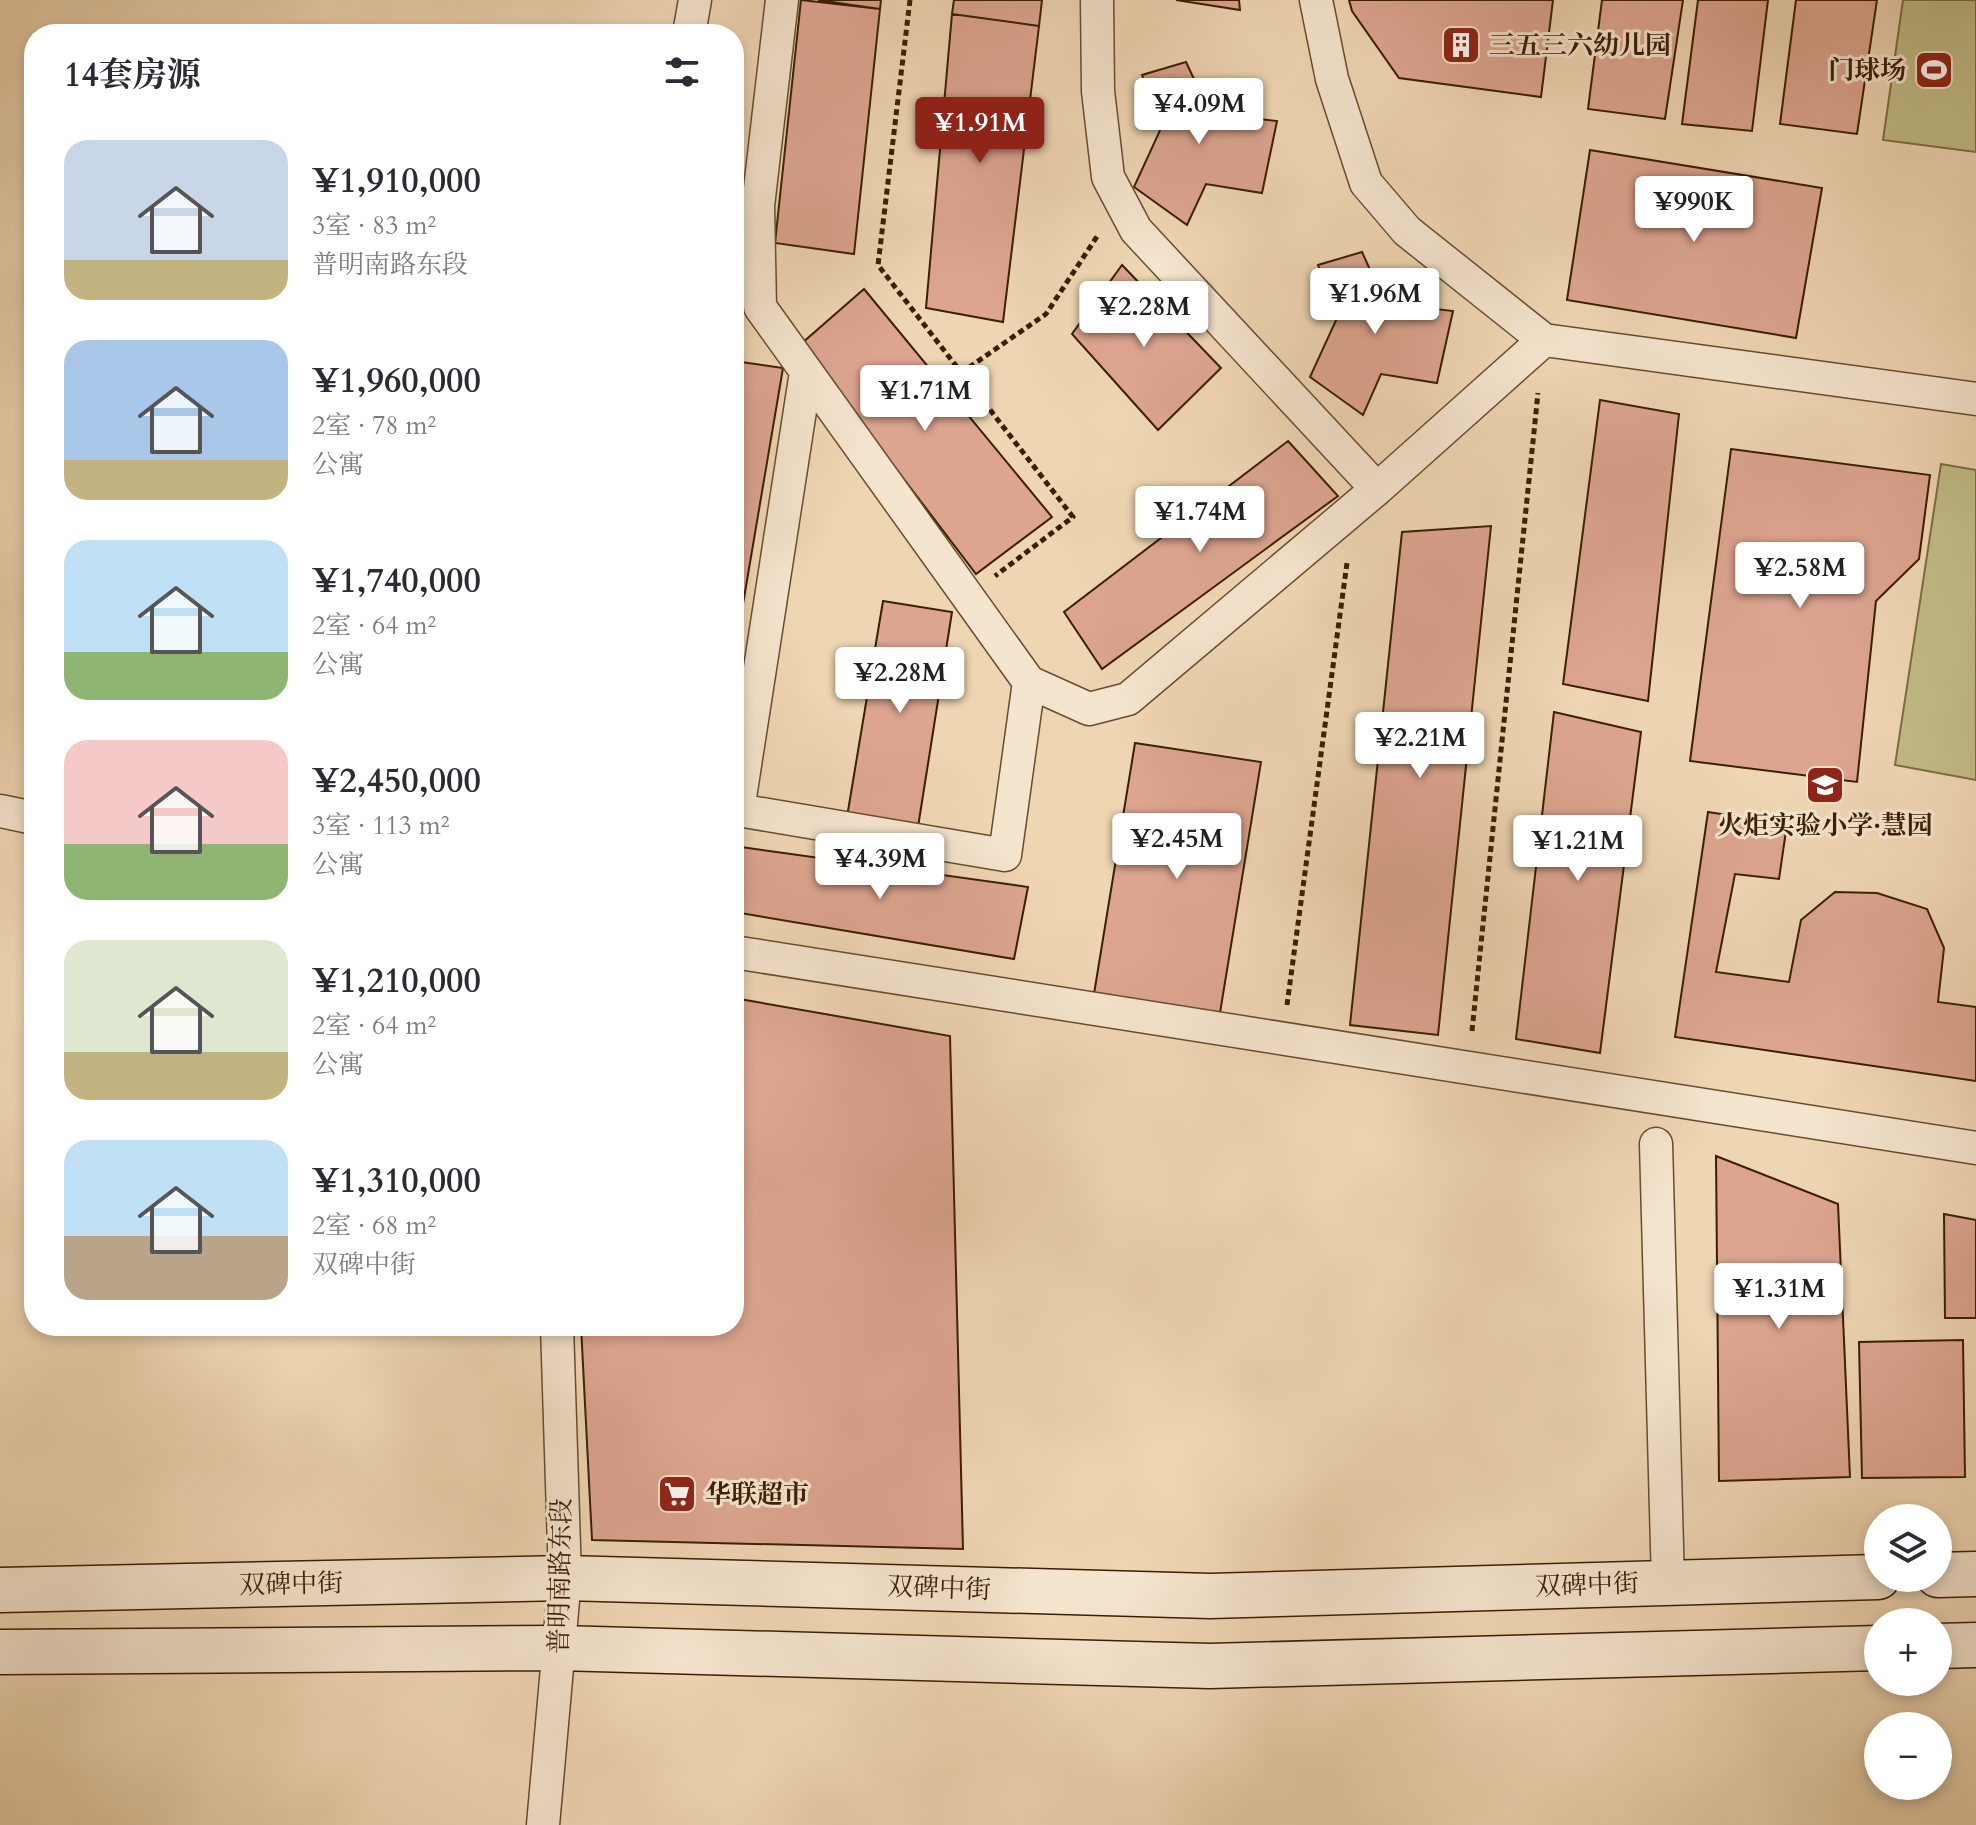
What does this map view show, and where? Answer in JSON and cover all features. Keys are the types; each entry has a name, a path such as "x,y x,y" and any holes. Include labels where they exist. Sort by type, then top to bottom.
{"main road":[{"path":"1952,1575 1976,1574"},
{"name":"双碑中街","path":"0,1590 565,1578 1210,1596 1864,1577"},
{"path":"1952,1646 1976,1645"},
{"path":"0,1652 559,1648 1210,1666 1864,1648"}],"street":[{"path":"691,24 695,0"},
{"path":"782,0 758,206 760,307 1029,682 1089,709 1128,699 1366,498 1544,340"},
{"path":"1097,0 1098,91 1108,177 1136,230 1366,498"},
{"path":"1316,0 1332,79 1366,183 1407,231 1544,340 1976,399"},
{"path":"744,771 806,372"},
{"path":"744,811 1005,855 1029,682"},
{"path":"0,811 24,816"},
{"path":"744,954 1976,1148"},
{"path":"1656,1144 1668,1583"},
{"name":"普明南路东段","path":"543,1825 565,1578 557,1336"}],"path":[{"path":"910,0 878,265 1073,517 968,597"},
{"path":"961,373 1046,314 1121,201"},
{"path":"1468,1068 1544,340"},
{"path":"1287,1009 1366,498"}],"shaded area":[{"name":"门球场","path":"1903,0 1976,0 1976,152 1883,140"},
{"path":"1941,464 1976,470 1976,780 1895,765"}],"building":[{"path":"801,0 880,9 854,254 775,243"},
{"path":"818,0 881,0 880,9"},
{"path":"954,0 1042,0 1039,26 952,14"},
{"path":"1176,0 1239,0 1240,10"},
{"name":"三五三六幼儿园","path":"1349,0 1553,0 1541,97 1399,78 1352,11"},
{"path":"1602,0 1683,0 1665,119 1588,109"},
{"path":"1698,0 1768,0 1752,131 1682,124"},
{"path":"1796,0 1877,0 1857,134 1780,124"},
{"path":"952,14 1039,26 1003,322 926,308"},
{"path":"1186,62 1210,113 1277,121 1262,193 1206,184 1187,225 1134,187 1162,126 1142,75"},
{"path":"1590,150 1822,188 1796,338 1567,300"},
{"path":"1362,252 1385,303 1453,311 1437,383 1381,374 1363,415 1310,377 1338,316 1318,265"},
{"path":"1122,265 1221,368 1158,430 1072,334"},
{"path":"864,289 1052,517 976,574 801,344"},
{"path":"744,362 783,368 744,598"},
{"path":"1600,400 1679,414 1648,701 1563,684"},
{"path":"1288,441 1338,496 1102,669 1064,612"},
{"path":"1731,449 1930,475 1919,559 1876,601 1857,782 1690,761"},
{"path":"1491,526 1438,1035 1350,1025 1402,532"},
{"path":"883,601 952,612 918,827 847,817"},
{"path":"1554,712 1641,732 1600,1053 1516,1039"},
{"path":"1135,743 1261,762 1219,1019 1093,1000"},
{"path":"1708,812 1787,824 1779,879 1735,874 1716,972 1789,982 1801,920 1835,892 1877,893 1927,909 1944,948 1938,1002 1976,1007 1976,1081 1675,1037"},
{"path":"744,847 1028,887 1014,959 744,914"},
{"path":"744,1000 950,1036 963,1549 592,1540 582,1336 744,1336"},
{"path":"1716,1156 1838,1204 1850,1477 1719,1481"},
{"path":"1944,1214 1976,1220 1976,1318 1945,1318"},
{"path":"1963,1340 1965,1477 1862,1478 1859,1342"}],"place":[{"name":"三五三六幼儿园","path":"1461,45"},
{"name":"门球场","path":"1934,70"},
{"name":"火炬实验小学·慧园","path":"1825,785"},
{"name":"华联超市","path":"677,1494"}]}
